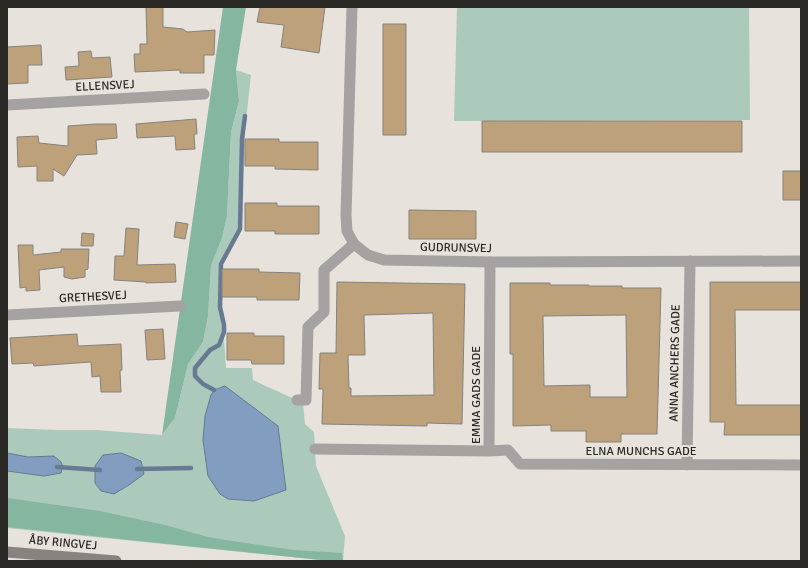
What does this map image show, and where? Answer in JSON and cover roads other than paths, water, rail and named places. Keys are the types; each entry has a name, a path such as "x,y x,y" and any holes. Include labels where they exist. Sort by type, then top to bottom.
{"main road":[{"name":"ÅBY RINGVEJ","path":"7,552 116,561"}],"street":[{"path":"297,400 306,400 308,327 324,312 324,270 354,244 347,231 346,215 352,7"},
{"name":"ELLENSVEJ","path":"7,105 204,94"},
{"name":"GUDRUNSVEJ","path":"354,244 368,255 384,260 490,262 801,261"},
{"name":"ANNA ANCHERS GADE","path":"687,465 690,261"},
{"name":"EMMA GADS GADE","path":"315,449 489,451 490,262"},
{"name":"GRETHESVEJ","path":"7,315 180,306"},
{"name":"ELNA MUNCHS GADE","path":"489,451 508,450 520,464 799,465"}],"water":[{"path":"225,386 278,426 286,490 254,501 228,499 220,494 208,476 203,440 205,416 214,390"},
{"path":"7,453 28,457 54,456 61,462 63,467 61,473 44,476 7,471"},
{"path":"121,453 141,461 144,474 114,494 101,491 95,483 95,466 103,455"}],"waterway":[{"path":"214,390 203,384 195,376 195,368 210,350 219,345 224,332 220,307 221,264 240,229 242,139 245,116"},
{"path":"57,467 100,470"},
{"path":"137,469 191,468"}]}
